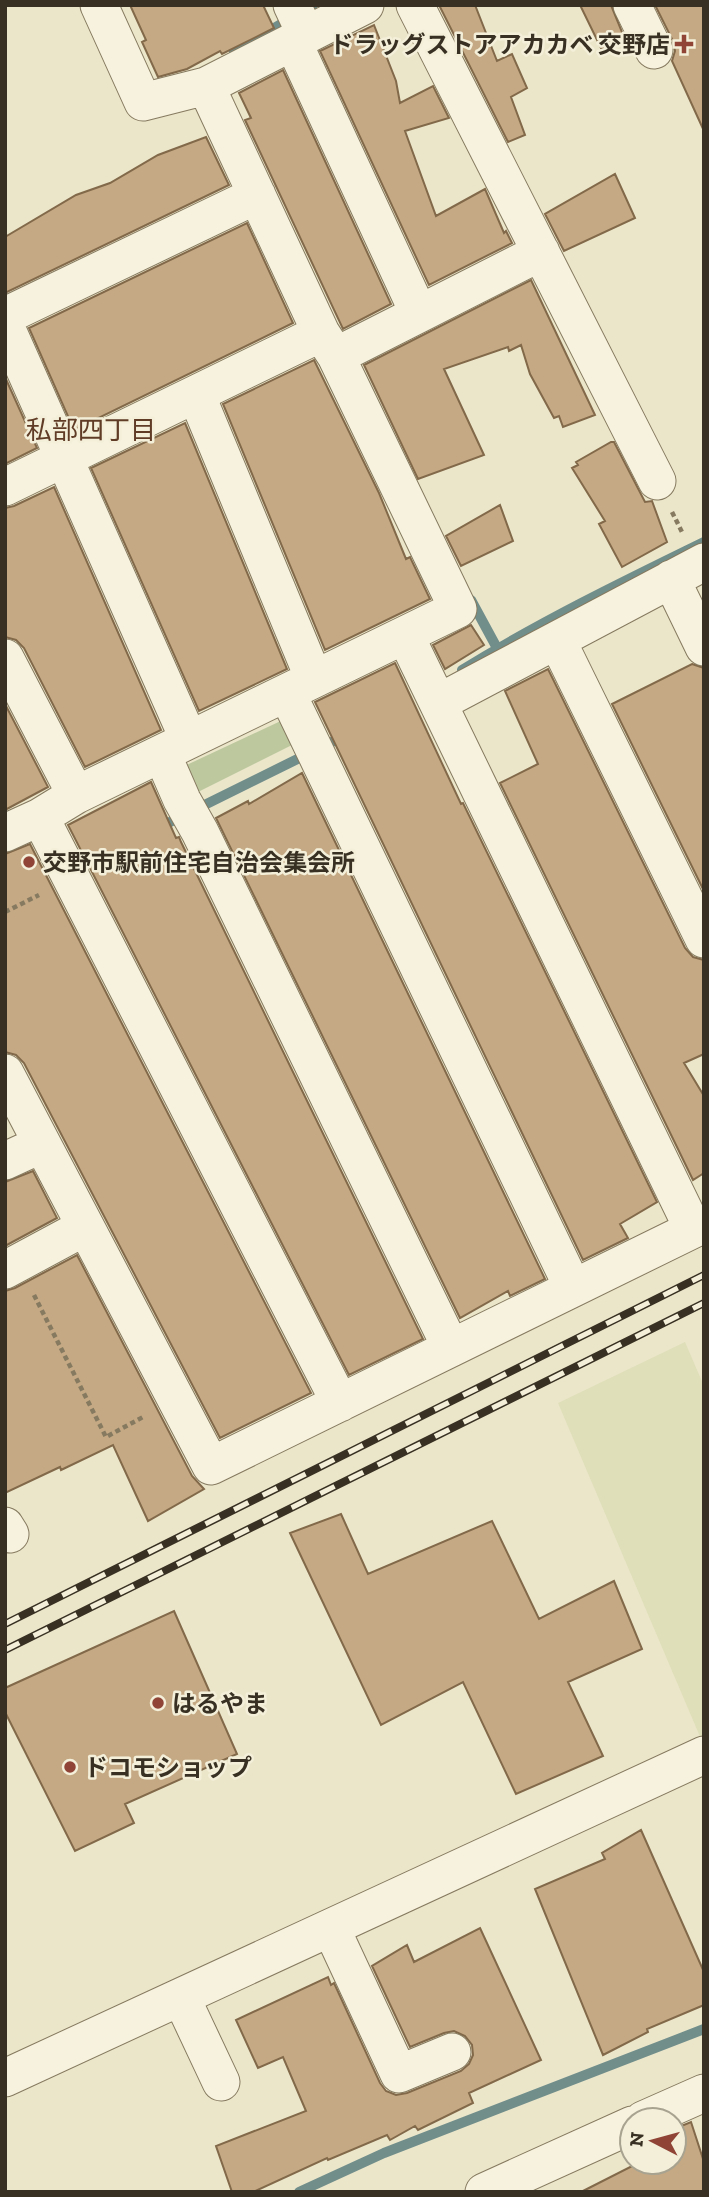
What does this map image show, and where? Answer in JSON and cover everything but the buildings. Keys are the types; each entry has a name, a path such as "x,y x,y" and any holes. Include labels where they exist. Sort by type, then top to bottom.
{"street":[{"path":"99,5 143,102 207,86 244,68 299,29 365,5"},
{"path":"415,5 657,481"},
{"path":"632,5 654,50"},
{"path":"299,29 419,314"},
{"path":"5,833 40,817 76,795 301,686 413,651 458,610 341,346 257,195 207,86"},
{"path":"5,316 257,195"},
{"path":"5,487 196,394 341,346 419,314 541,252"},
{"path":"5,325 64,457 176,747 182,800 451,1348"},
{"path":"196,394 301,686 316,750 573,1288"},
{"path":"438,701 704,562"},
{"path":"671,579 704,648"},
{"path":"557,640 704,939"},
{"path":"5,1073 211,1466 699,1226 413,651"},
{"path":"5,658 76,795"},
{"path":"40,817 340,1403"},
{"path":"5,1161 42,1144"},
{"path":"11,1267 85,1227"},
{"path":"5,2078 704,1755"},
{"path":"331,1928 399,2074 452,2052"},
{"path":"181,1997 221,2082"},
{"path":"675,2106 704,2093"},
{"path":"484,2192 618,2131"}],"path":[{"path":"11,1267 106,1437 176,1400"}],"green space":[{"path":"285,719 296,743 188,797 178,769"},
{"path":"685,1342 704,1386 704,1738 701,1739 558,1403"}],"waterway":[{"path":"234,52 313,5"},
{"path":"462,670 551,619 704,542"},
{"path":"471,600 497,648"},
{"path":"158,828 344,736"},
{"path":"299,2192 384,2153 704,2029"}],"railway":[{"path":"5,1624 704,1275"},
{"path":"5,1650 704,1303"}],"place":[{"name":"ドラッグストアアカカベ 交野店","path":"684,44"},
{"name":"交野市駅前住宅自治会集会所","path":"29,862"},
{"name":"はるやま","path":"158,1703"},
{"name":"ドコモショップ","path":"70,1767"}],"district":[{"name":"私部四丁目","path":"91,430"}]}
